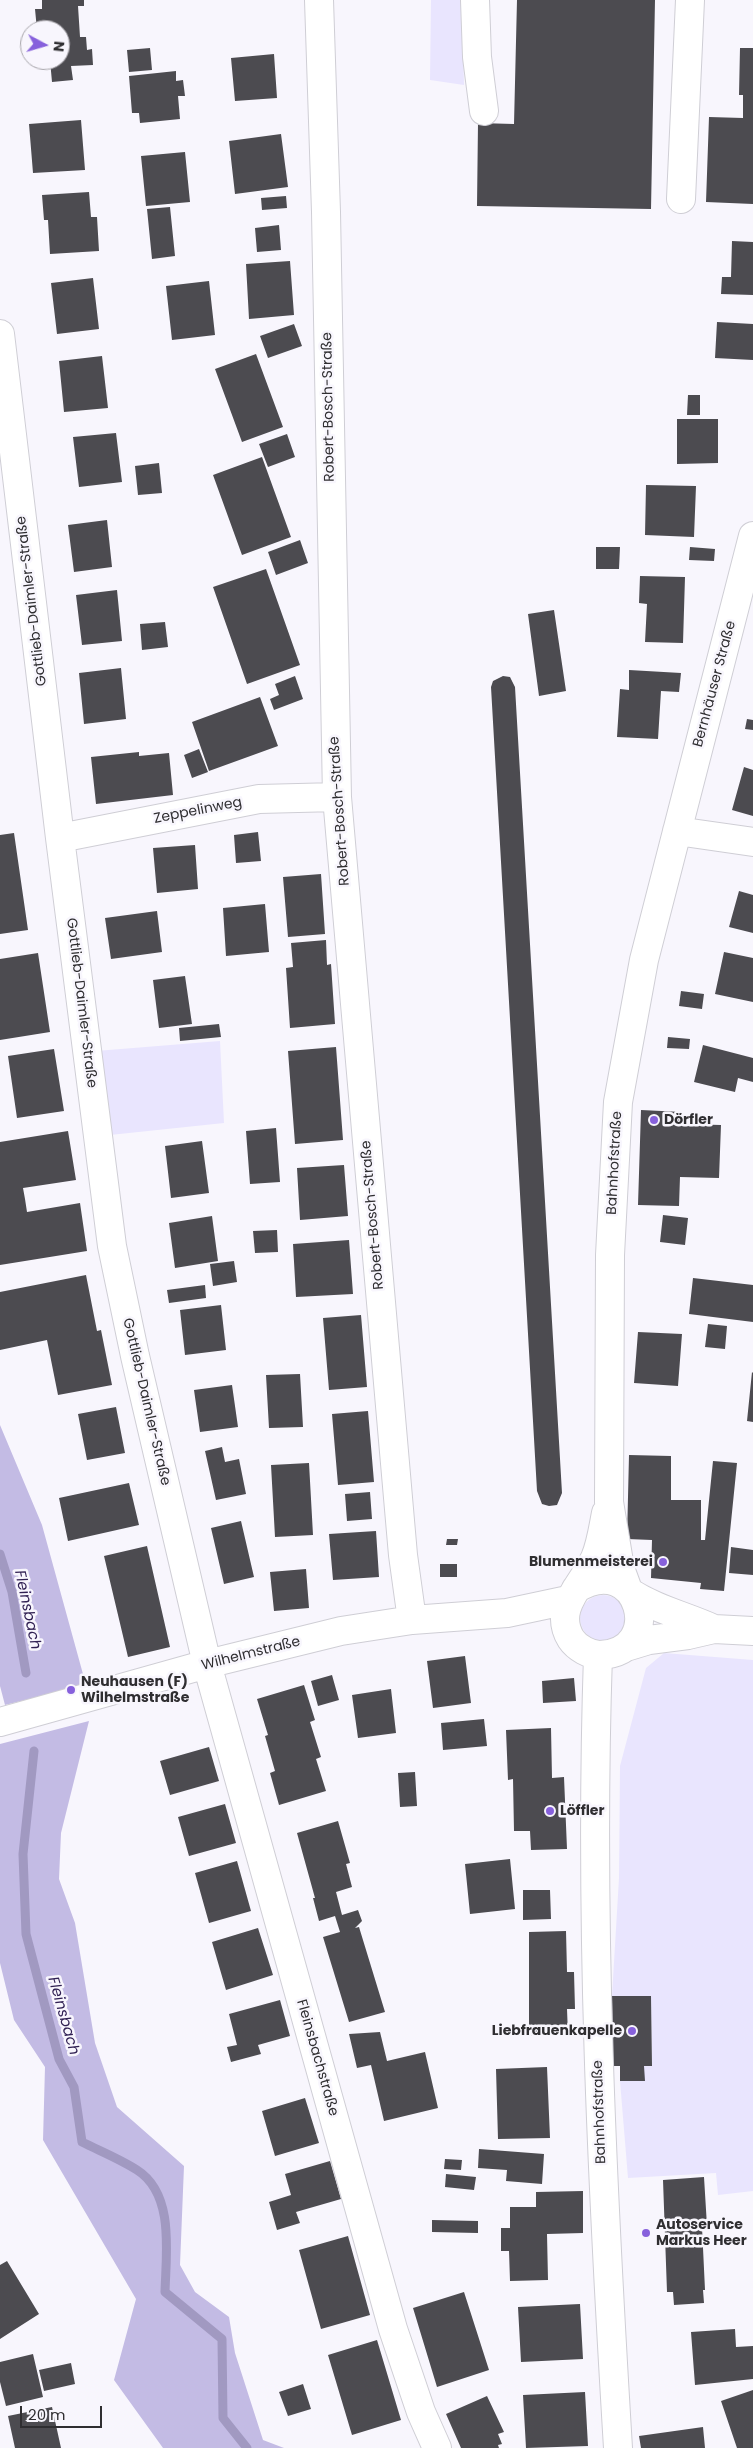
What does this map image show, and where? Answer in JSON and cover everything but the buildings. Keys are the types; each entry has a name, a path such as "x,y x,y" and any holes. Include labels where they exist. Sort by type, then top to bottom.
{"street":[{"path":"475,0 477,57 484,111"},
{"path":"681,199 690,0"},
{"name":"Robert-Bosch-Straße","path":"315,1 326,212 337,797 402,1555 412,1620"},
{"name":"Gottlieb-Daimler-Straße","path":"0,334 60,838 112,1246 135,1356 207,1664"},
{"name":"Bernhäuser Straße","path":"677,831 753,536"},
{"name":"Zeppelinweg","path":"60,838 259,799 337,797"},
{"path":"677,831 753,842"},
{"name":"Bahnhofstraße","path":"626,1647 636,1636 640,1621 639,1608 629,1592 620,1568 609,1502 610,1273 618,1102 644,960 677,831"},
{"name":"Bahnhofstraße","path":"568,1633 564,1613 572,1594 596,1555 609,1502"},
{"path":"572,1594 587,1582 600,1579 613,1581 648,1604 689,1617 714,1629"},
{"name":"Wilhelmstraße","path":"0,1722 207,1664 341,1631 412,1620 506,1613 572,1594"},
{"name":"Wilhelmstraße","path":"506,1613 568,1633"},
{"path":"568,1633 572,1641 583,1651 598,1655 612,1654 626,1647 649,1640 688,1636 714,1629 753,1631"},
{"name":"Bahnhofstraße","path":"598,1655 595,1986 604,2208 618,2448"},
{"name":"Fleinsbachstraße","path":"207,1664 393,2329 421,2412 437,2448"}],"shaded area":[{"path":"431,0 462,0 464,85 430,80"},
{"path":"220,1041 224,1123 110,1135 96,1051"},
{"path":"0,1425 42,1525 86,1685 5,1705 0,1686"},
{"path":"608,1595 620,1601 625,1609 625,1627 620,1635 612,1640 598,1641 586,1635 581,1627 580,1613 586,1601 594,1596"},
{"path":"664,1653 753,1660 753,2191 718,2195 716,2173 628,2178 620,2081 644,2081 644,2066 652,2065 651,1996 612,1996 619,1878 620,1766 646,1668"},
{"path":"89,1721 61,1833 59,1879 75,1923 95,2043 117,2107 184,2166 180,2265 195,2292 229,2317 235,2353 263,2440 284,2448 163,2448 114,2380 136,2299 43,2140 45,2067 14,2020 0,1963 0,1744"}],"waterway":[{"name":"Fleinsbach","path":"0,1554 12,1592 26,1673"},
{"name":"Fleinsbach","path":"34,1751 23,1854 26,1934 59,2059 74,2087 82,2142 137,2170 149,2181 158,2194 166,2226 165,2292 222,2339 223,2418 247,2448"}],"place":[{"name":"Dörfler","path":"654,1120"},
{"name":"Blumenmeisterei","path":"663,1562"},
{"name":"Neuhausen (F) Wilhelmstraße","path":"71,1690"},
{"name":"Löffler","path":"550,1811"},
{"name":"Liebfrauenkapelle","path":"632,2031"},
{"name":"Autoservice Markus Heer","path":"646,2233"}]}
